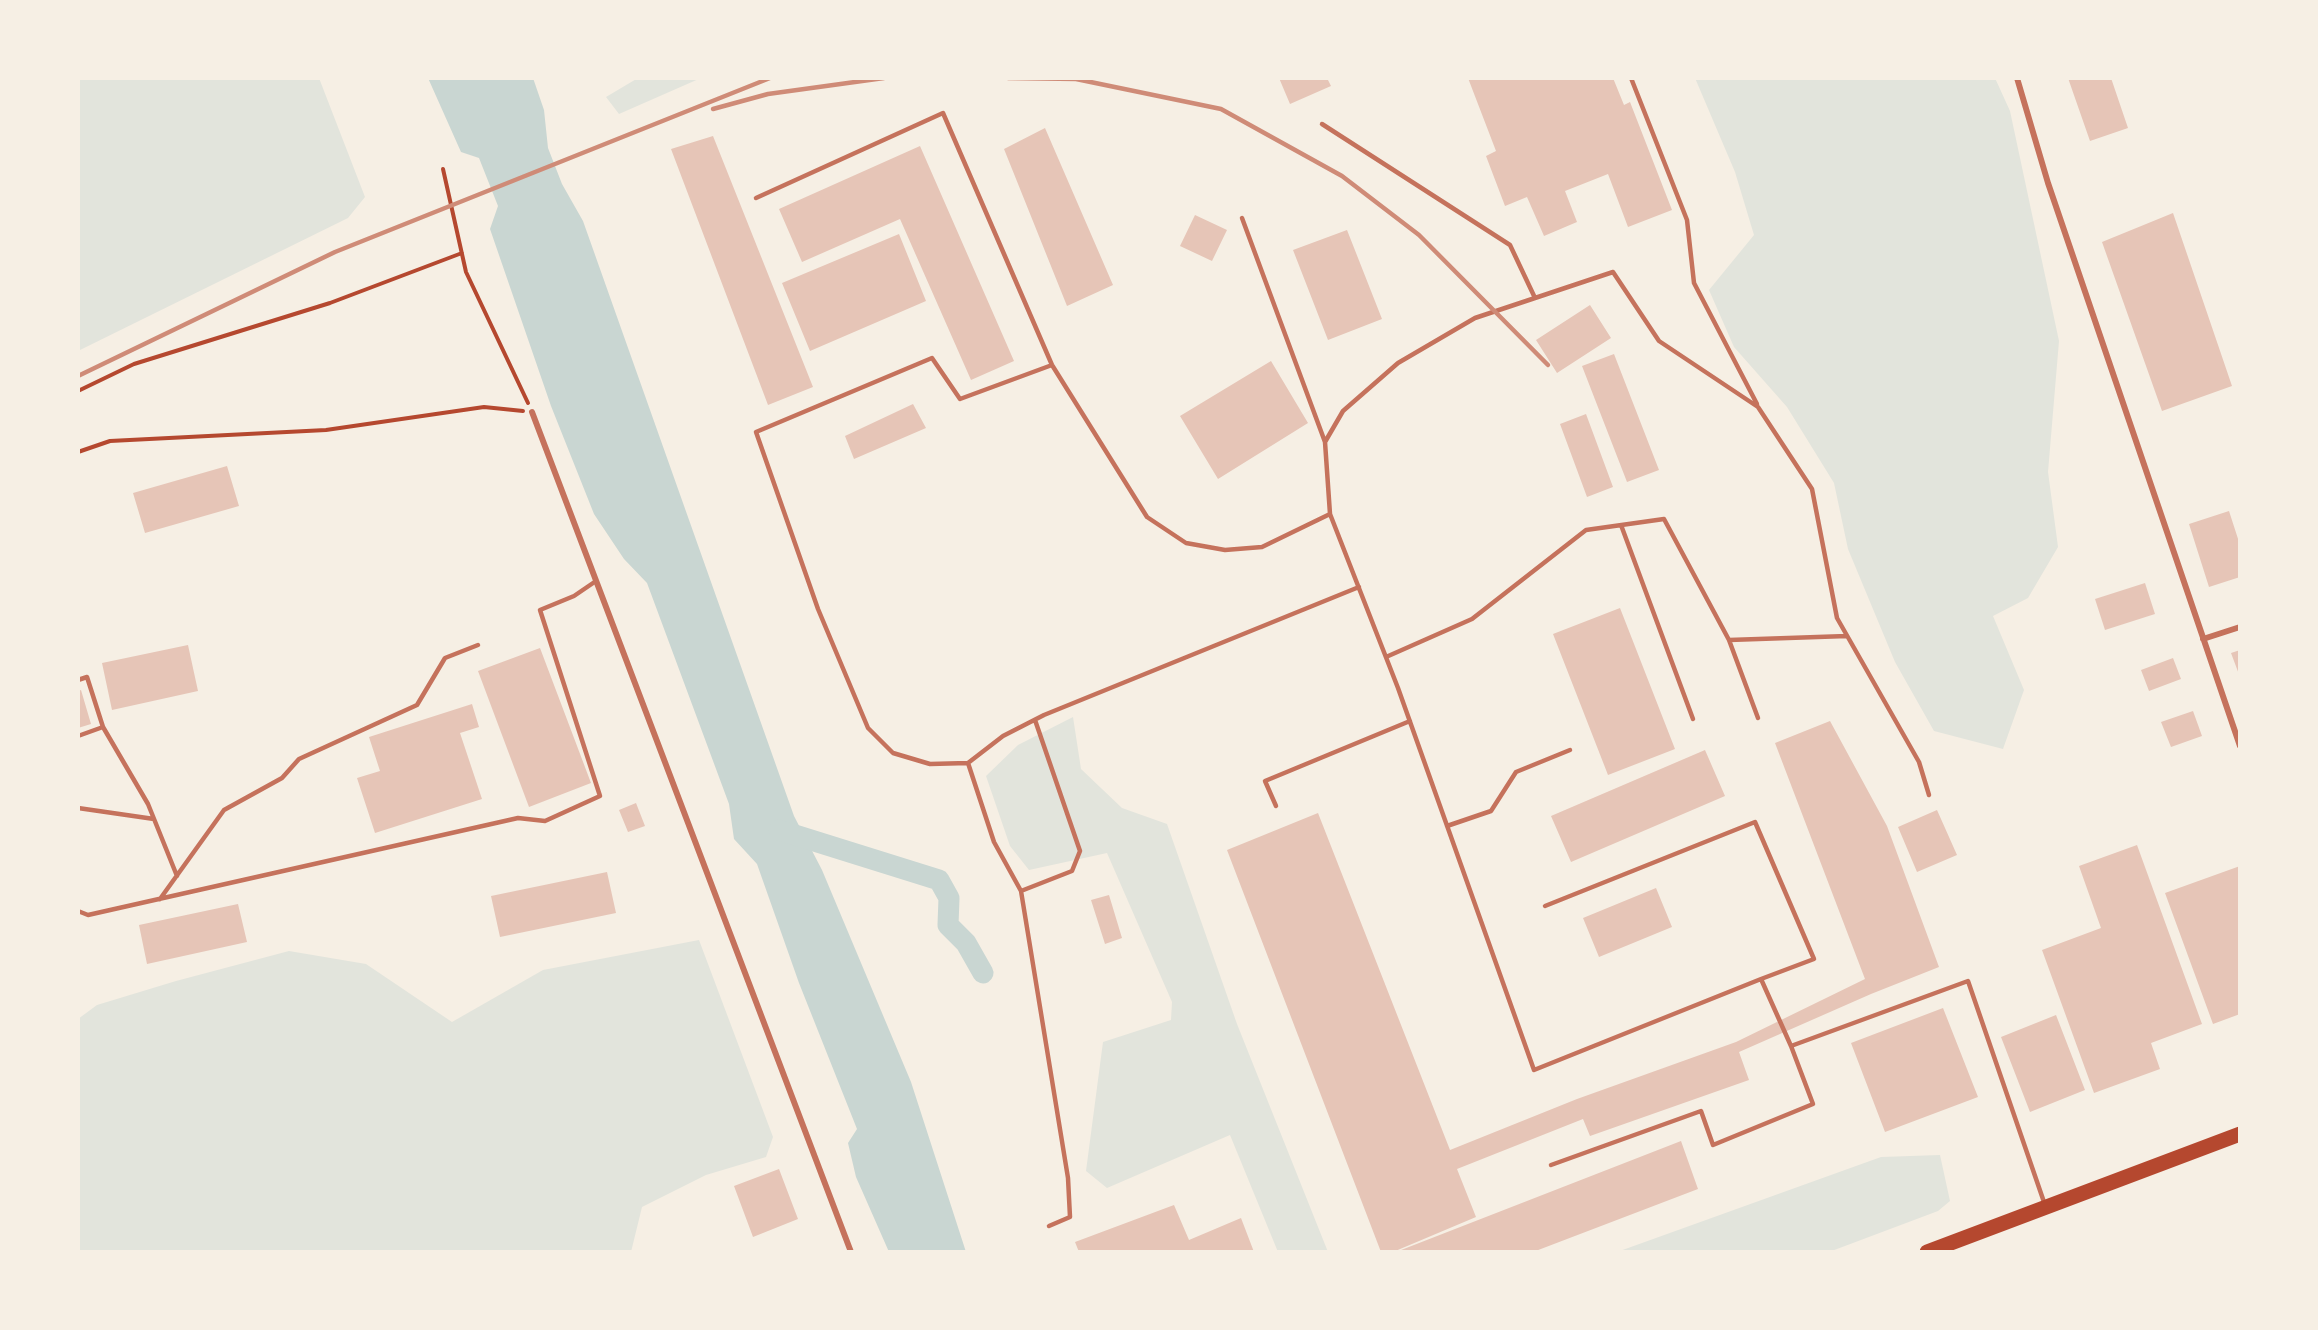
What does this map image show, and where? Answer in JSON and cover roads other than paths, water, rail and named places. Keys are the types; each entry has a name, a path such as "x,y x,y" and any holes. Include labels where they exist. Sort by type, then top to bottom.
{"highway":[{"path":"1928,1252 2240,1134"}],"street":[{"path":"2017,78 2048,183 2240,746"},
{"path":"532,412 851,1252"},
{"path":"2203,639 2240,627"}],"lane":[{"path":"1631,78 1687,220 1694,283 1758,407 1812,489 1837,618 1919,762 1929,795"},
{"path":"756,198 943,113 1052,365 1147,517 1186,543 1225,550 1262,547 1330,514"},
{"path":"1322,124 1510,245 1535,298"},
{"path":"1242,218 1325,442 1330,514 1410,721 1534,1070 1814,959 1755,822 1545,906"},
{"path":"1325,442 1343,411 1398,363 1475,318 1613,272 1659,341 1758,407"},
{"path":"1052,365 960,399 932,357 756,432 818,609 868,728 893,753 930,764 968,763 1003,736 1035,720 1359,587"},
{"path":"1386,657 1472,619 1586,530 1664,519 1729,640 1758,718"},
{"path":"1621,525 1693,719"},
{"path":"78,911 88,915 518,818 545,821 600,796 540,610 574,596 596,581"},
{"path":"1729,640 1847,636"},
{"path":"160,899 224,810 282,778 299,759 417,705 445,658 478,645"},
{"path":"78,680 87,677 103,727 134,778 177,876"},
{"path":"1021,891 1072,871 1080,851 1035,720"},
{"path":"1276,806 1265,781 1410,721"},
{"path":"78,736 103,727"},
{"path":"1447,826 1491,811 1515,772 1570,750"},
{"path":"968,763 994,842 1021,891 1068,1178 1070,1217 1049,1226"},
{"path":"78,808 153,819"},
{"path":"1551,1165 1701,1111 1713,1145 1813,1104 1791,1046 1761,979"},
{"path":"1791,1046 1968,981 2046,1207"}],"waterway":[{"path":"779,830 939,880 949,898 948,925 966,943 983,973"}],"railway":[{"path":"78,376 335,252 770,78"},
{"path":"713,109 768,94 884,78"},
{"path":"1008,78 1076,79 1221,109 1342,176 1419,235 1548,365"}]}
